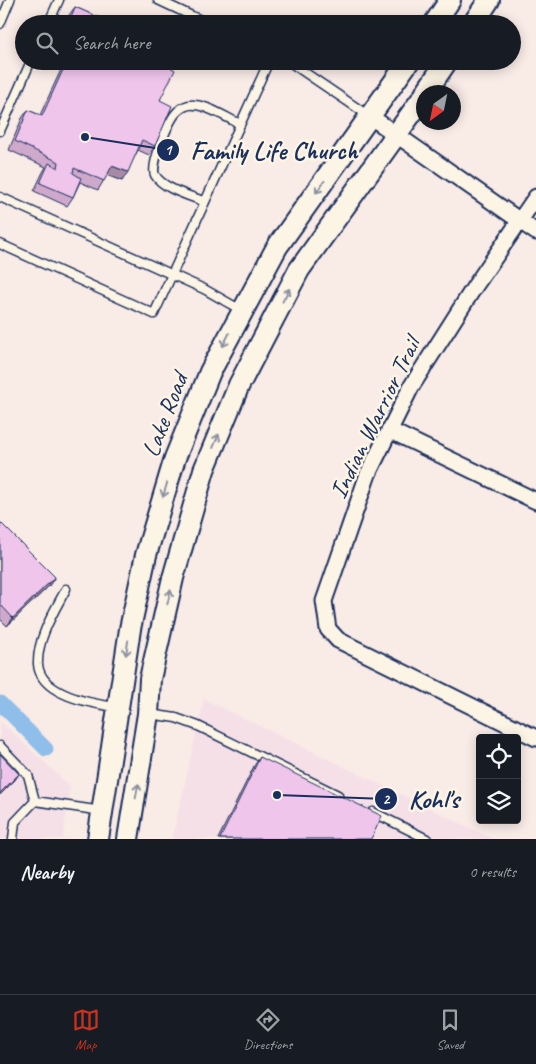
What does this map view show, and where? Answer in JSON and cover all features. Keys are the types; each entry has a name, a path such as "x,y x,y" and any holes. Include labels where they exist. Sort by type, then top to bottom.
{"street":[{"path":"440,15 450,0"},
{"path":"479,15 489,0"},
{"name":"Lake Road","path":"98,839 130,628 146,555 175,458 210,372 241,310 277,247 371,117 402,70"},
{"path":"431,85 442,70"},
{"path":"128,839 148,714 150,679 173,578 204,470 239,385 299,270 416,107"},
{"path":"371,117 536,232"},
{"name":"Indian Warrior Trail","path":"536,197 411,387 368,474 324,601 328,629 338,640 536,738"},
{"path":"390,430 536,501"},
{"path":"118,708 148,714"},
{"path":"102,811 133,815"}],"lane":[{"path":"0,24 10,0"},
{"path":"52,15 59,0"},
{"path":"158,0 190,15"},
{"path":"0,131 27,70"},
{"path":"0,244 154,314 265,70"},
{"path":"301,70 371,117"},
{"path":"205,202 163,183 155,175 153,165 171,122 177,112 185,106 195,105 240,124"},
{"path":"0,196 172,274 241,310"},
{"path":"66,589 52,616 40,650 39,670 44,678 68,696 86,703 118,708"},
{"path":"148,714 176,718 198,726 348,800"},
{"path":"0,746 28,775 35,801"},
{"path":"35,801 102,811"},
{"path":"13,839 15,822 35,801"},
{"path":"365,809 427,839"}],"shaded area":[{"path":"204,699 493,839 172,839"},
{"path":"0,721 70,786 63,839 0,839"}],"building":[{"path":"75,7 93,15 72,15"},
{"path":"63,70 175,70 160,100 172,106 155,146 142,140 128,172 112,166 104,181 74,168 73,173 81,178 73,197 40,183 49,163 58,168 59,162 15,141 28,110 42,116"},
{"path":"0,522 55,577 13,618 0,604"},
{"path":"0,754 19,774 0,793"},
{"path":"260,757 382,816 371,839 220,839"}],"waterway":[{"path":"0,703 46,749"}],"place":[{"name":"Family Life Church","path":"85,137"},
{"name":"Kohl's","path":"277,795"}]}
